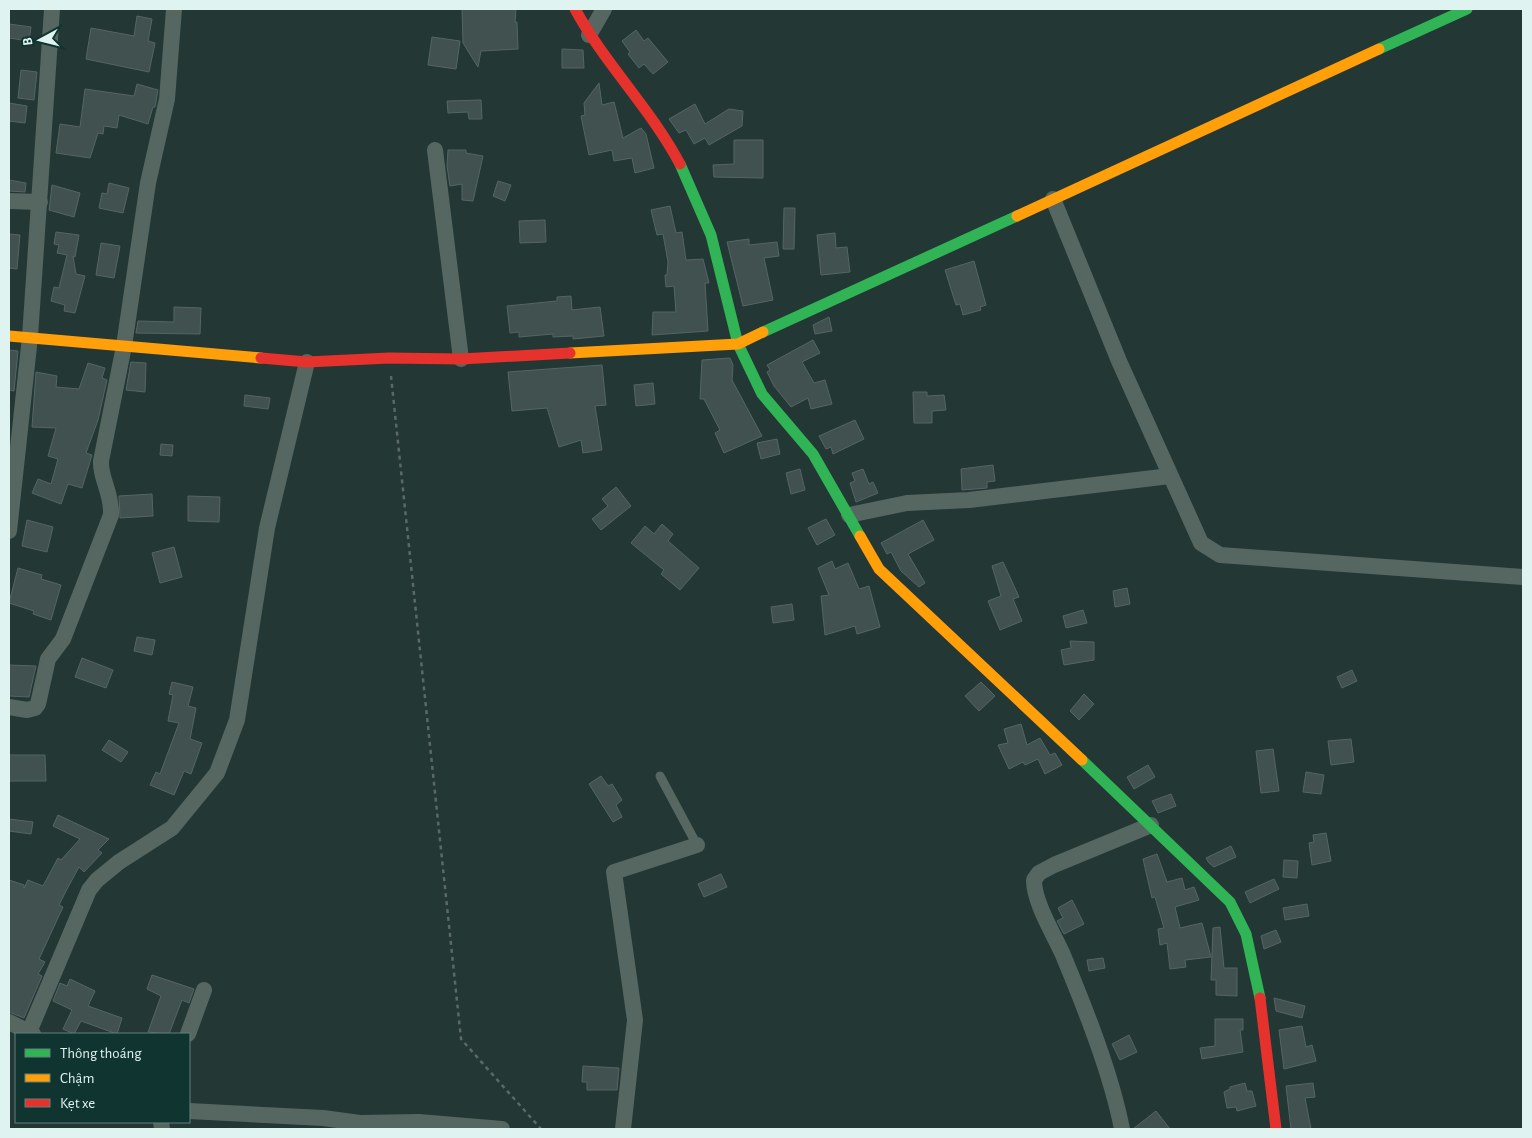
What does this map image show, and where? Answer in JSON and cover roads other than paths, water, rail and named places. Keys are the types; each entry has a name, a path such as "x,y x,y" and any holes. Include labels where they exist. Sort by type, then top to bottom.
{"street":[{"path":"9,531 30,337 52,9"},
{"path":"9,707 27,710 35,708 38,704 48,659 63,639 111,515 111,496 102,473 102,461 124,346 148,183 167,99 174,9"},
{"path":"575,9 589,35 666,138 690,185 710,235 738,344 762,394 812,454 879,570 1230,902 1246,934 1257,976 1273,1090 1276,1129"},
{"path":"589,35 604,9"},
{"path":"9,336 307,362 389,358 461,359 738,344 1467,9"},
{"path":"435,150 461,359"},
{"path":"1053,199 1119,361 1202,544 1220,554 1523,577"},
{"path":"9,201 40,202"},
{"path":"9,1022 31,1033 89,890 105,873 172,828 217,773 238,720 266,528 307,362"},
{"path":"848,515 906,504 969,500 1170,476"},
{"path":"1122,1129 1115,1096 1064,956 1036,894 1034,880 1039,873 1054,865 1151,826"},
{"path":"622,1129 635,1020 614,872 697,845"},
{"path":"188,1033 204,990"},
{"path":"190,1111 323,1118 360,1123 419,1122 502,1129"}],"lane":[{"path":"660,776 697,845"}]}
